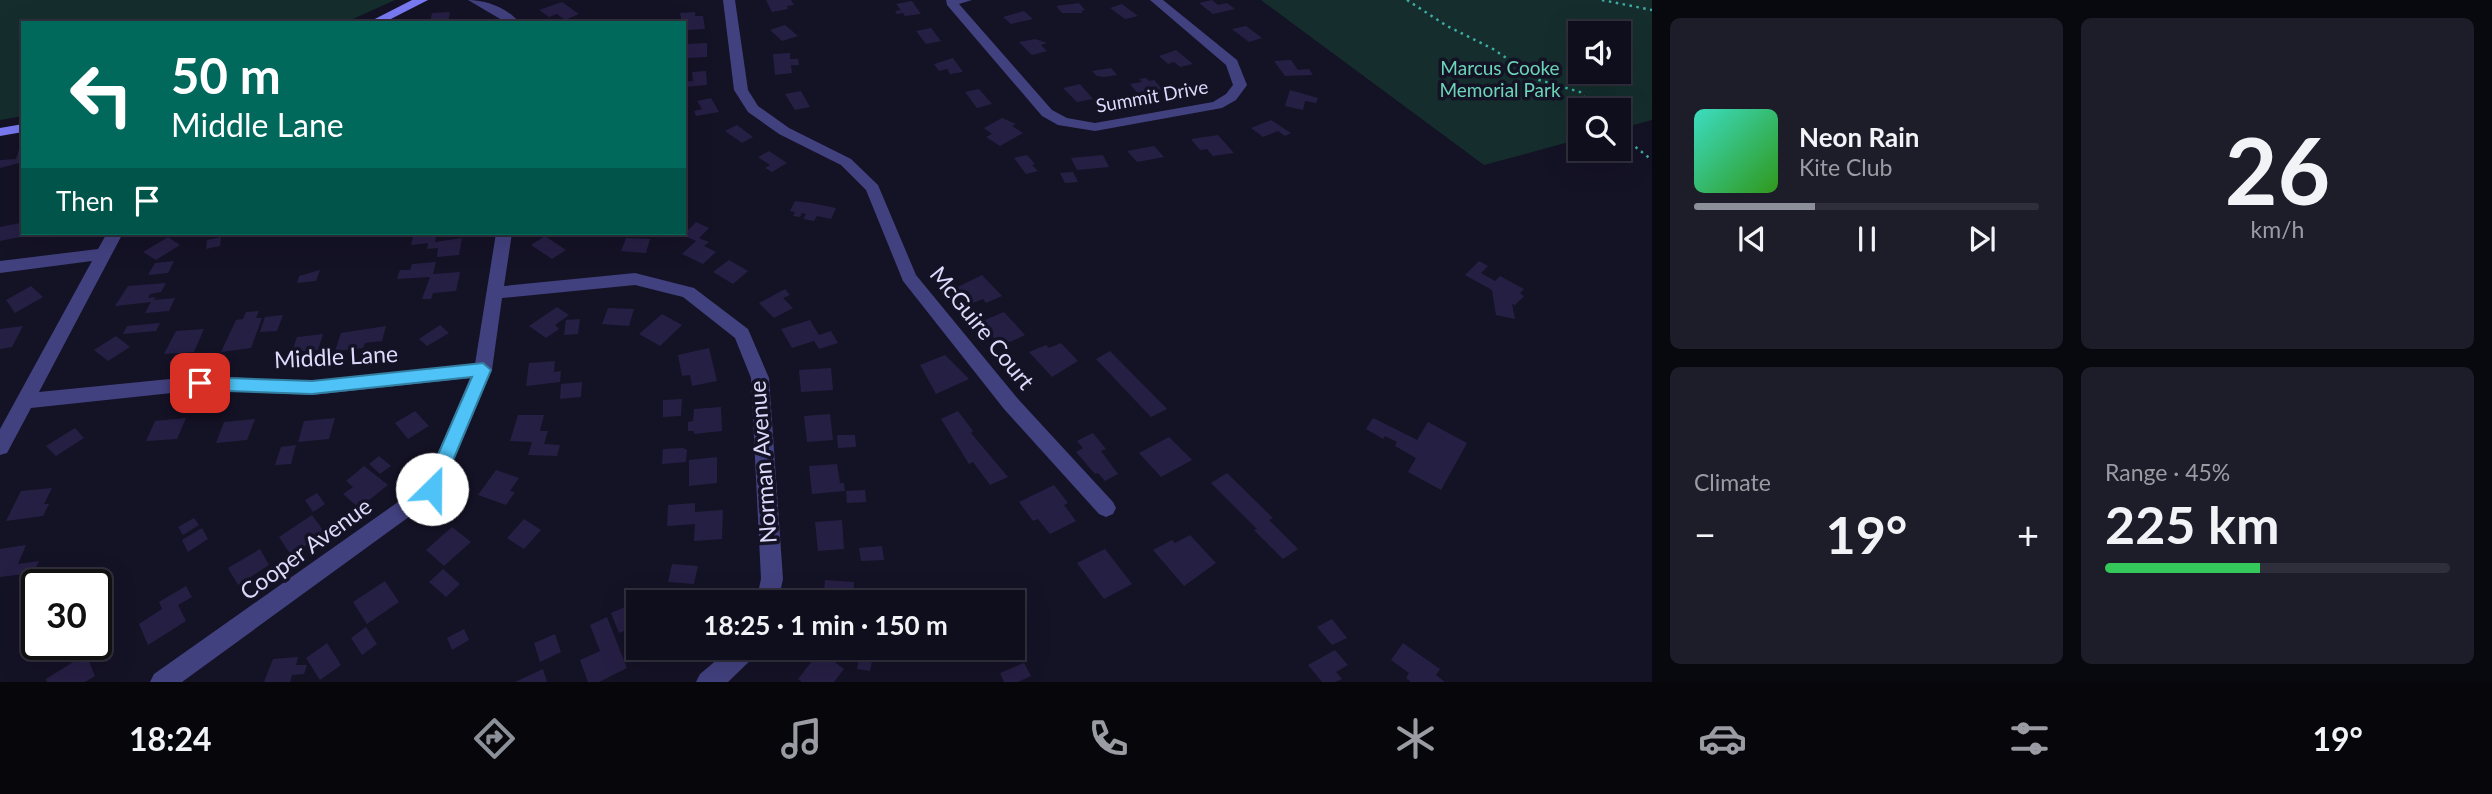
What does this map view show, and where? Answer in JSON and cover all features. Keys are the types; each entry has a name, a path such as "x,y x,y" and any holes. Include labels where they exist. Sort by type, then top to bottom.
{"main road":[{"path":"377,21 422,0"},
{"path":"0,132 21,128"}],"street":[{"path":"474,0 512,21"},
{"name":"McGuire Court","path":"729,0 741,90 753,109 784,131 846,162 873,188 909,277 1011,404 1106,508"},
{"name":"Summit Drive","path":"951,1 966,0"},
{"name":"Summit Drive","path":"951,1 1047,113 1063,122 1094,127 1217,105 1231,97 1240,85 1232,63 1156,0"},
{"path":"0,447 114,235"},
{"name":"Cooper Avenue","path":"170,679 432,489 483,370 504,235"},
{"path":"0,267 103,254"},
{"name":"Norman Avenue","path":"496,293 635,279 688,292 742,334 760,378 772,579 770,590"},
{"name":"Middle Lane","path":"25,401 200,383 312,388 483,370"},
{"path":"708,682 735,660"}],"path":[{"path":"1407,0 1447,26 1493,49 1539,80 1580,92 1585,98"},
{"path":"1602,0 1652,10"},
{"path":"1631,143 1652,160"}],"green space":[{"path":"0,0 395,0 348,21 21,21 21,116 0,120"},
{"name":"Marcus Cooke Memorial Park","path":"1261,0 1652,0 1652,120 1631,126 1631,98 1568,98 1568,142 1484,165"}],"building":[{"path":"766,0 791,0 794,5 772,12"},
{"path":"1212,0 1218,5 1227,3 1235,9 1213,14 1199,3"},
{"path":"912,1 921,14 897,14 895,11 901,10 896,4"},
{"path":"562,2 579,14 565,20 557,14 549,17 539,10"},
{"path":"1079,3 1085,10 1081,11 1083,13 1062,13 1056,6"},
{"path":"1122,4 1138,16 1125,19 1110,8"},
{"path":"1024,11 1033,19 1011,24 1003,17"},
{"path":"450,12 448,21 430,21 432,13"},
{"path":"695,12 695,16 703,16 705,29 688,30 680,13"},
{"path":"785,25 798,36 782,41 770,30"},
{"path":"1246,26 1262,38 1249,42 1232,29"},
{"path":"931,28 941,41 926,44 916,31"},
{"path":"1035,39 1047,43 1041,45 1047,51 1032,55 1019,42"},
{"path":"707,43 707,57 688,58 688,44"},
{"path":"1176,50 1193,64 1180,67 1174,62 1168,64 1159,56"},
{"path":"790,53 790,59 798,59 799,65 791,65 792,73 775,75 773,54"},
{"path":"953,58 963,72 950,74 947,69 939,71 934,64"},
{"path":"1291,60 1298,70 1309,69 1313,75 1285,76 1274,61"},
{"path":"1111,68 1117,75 1097,76 1092,71"},
{"path":"706,71 707,85 686,87 686,82 693,81 692,72"},
{"path":"1146,78 1149,81 1154,80 1163,90 1138,94 1130,84 1142,82 1139,79"},
{"path":"1080,84 1093,99 1077,102 1063,88"},
{"path":"979,89 992,104 977,108 965,92"},
{"path":"1290,90 1318,98 1316,103 1305,101 1303,110 1285,106"},
{"path":"801,91 810,107 795,110 785,94"},
{"path":"711,98 719,112 696,116 694,111 702,109 697,101"},
{"path":"1002,118 1016,124 1012,126 1023,133 1000,146 986,137 992,134 984,128"},
{"path":"1271,120 1291,133 1285,136 1278,131 1263,137 1251,128"},
{"path":"737,125 753,137 742,143 725,131"},
{"path":"1218,135 1234,153 1213,156 1207,149 1200,150 1191,139"},
{"path":"1154,146 1164,157 1137,162 1127,151"},
{"path":"19,149 21,163 0,168 0,160 16,159"},
{"path":"769,151 787,163 772,172 765,168 770,165 758,157"},
{"path":"1027,155 1038,171 1026,174 1014,158"},
{"path":"1103,155 1109,167 1077,170 1071,158"},
{"path":"1073,172 1078,182 1065,183 1060,173"},
{"path":"795,201 836,208 831,219 817,216 814,221 803,219 806,214 802,213 800,217 793,216 795,212 790,211"},
{"path":"696,222 709,228 699,238 709,242 704,246 716,252 703,264 682,254 696,241 683,235 686,235"},
{"path":"20,223 20,237 0,241 0,227"},
{"path":"414,235 437,235 435,242 462,238 459,255 437,257 438,248 427,249 428,243 411,245"},
{"path":"545,236 566,250 552,259 531,245"},
{"path":"168,237 180,245 156,260 143,252"},
{"path":"221,237 220,246 206,249 207,240"},
{"path":"626,238 650,239 646,253 621,251"},
{"path":"729,260 748,271 733,284 713,272"},
{"path":"174,261 168,273 148,275 155,263"},
{"path":"1479,261 1488,266 1481,273 1495,281 1500,276 1524,289 1520,293 1524,296 1515,305 1512,304 1515,319 1496,315 1492,290 1465,275"},
{"path":"436,262 433,274 460,272 456,291 433,293 431,299 422,299 430,277 397,279 400,270 410,270 412,264"},
{"path":"320,270 316,281 297,283 299,276"},
{"path":"982,275 1002,296 986,303 983,299 968,305 954,289"},
{"path":"166,283 161,292 150,294 148,298 175,298 169,311 145,313 151,302 115,306 128,286"},
{"path":"31,286 43,297 15,313 6,300"},
{"path":"785,289 790,295 783,298 793,308 774,318 759,303"},
{"path":"557,307 569,315 555,325 559,329 546,338 529,326"},
{"path":"608,308 634,309 629,326 602,324"},
{"path":"259,311 256,318 262,318 251,348 221,352 236,320 243,319 246,312"},
{"path":"1004,312 1025,335 1001,346 980,322"},
{"path":"662,314 682,325 660,346 639,334"},
{"path":"283,315 277,331 260,332 265,317"},
{"path":"580,319 578,334 564,335 566,320"},
{"path":"810,320 819,335 831,331 838,343 819,349 814,341 792,348 781,329"},
{"path":"160,323 156,331 123,334 127,326"},
{"path":"440,325 449,333 427,346 419,339"},
{"path":"23,326 12,347 0,349 0,329"},
{"path":"386,326 382,341 365,343 363,348 335,351 341,333"},
{"path":"204,329 194,352 164,354 176,331"},
{"path":"323,334 318,350 292,352 297,337"},
{"path":"116,336 130,347 108,361 94,350"},
{"path":"1061,343 1078,361 1052,377 1029,352 1046,345 1049,348"},
{"path":"709,348 717,381 692,386 690,375 682,376 678,355"},
{"path":"1110,351 1167,409 1151,417 1096,359"},
{"path":"945,355 969,379 936,394 920,365"},
{"path":"555,361 554,372 561,371 560,382 526,386 529,363"},
{"path":"831,368 833,390 801,392 799,370"},
{"path":"582,382 581,397 560,399 561,384"},
{"path":"682,399 681,416 663,417 663,400"},
{"path":"721,407 722,431 694,434 694,431 688,431 688,422 693,421 694,409"},
{"path":"415,411 429,426 408,439 395,423"},
{"path":"958,411 973,431 971,433 1008,477 990,485 973,462 969,464 941,419"},
{"path":"830,414 833,440 807,442 804,416"},
{"path":"518,415 544,415 540,431 548,431 544,444 560,445 557,456 528,455 532,442 510,441"},
{"path":"186,418 177,439 146,441 155,421"},
{"path":"335,418 329,439 298,442 304,421"},
{"path":"1373,418 1417,440 1428,422 1467,443 1441,490 1408,472 1416,458 1395,446 1397,442 1385,436 1383,439 1366,429"},
{"path":"255,419 247,440 216,443 224,422"},
{"path":"75,428 84,438 56,456 46,446"},
{"path":"1093,433 1106,449 1101,451 1118,474 1105,481 1098,473 1095,474 1076,452 1083,448 1077,441"},
{"path":"837,435 855,435 856,447 838,448"},
{"path":"1169,437 1192,460 1161,477 1139,453"},
{"path":"296,445 291,464 275,465 281,447"},
{"path":"663,449 687,450 686,462 662,464"},
{"path":"379,456 391,466 380,474 369,464"},
{"path":"717,457 717,483 689,486 689,460"},
{"path":"837,464 840,483 844,483 845,491 812,494 809,466"},
{"path":"364,466 388,485 359,508 343,494 353,487 346,481"},
{"path":"496,470 519,478 510,491 515,492 506,505 478,495"},
{"path":"1227,473 1273,518 1269,520 1298,549 1283,559 1254,530 1257,529 1211,483"},
{"path":"1054,485 1068,503 1064,505 1076,521 1050,534 1038,519 1033,521 1019,502"},
{"path":"52,488 44,504 49,504 43,516 6,521 21,491"},
{"path":"865,490 866,502 847,503 846,491"},
{"path":"317,493 325,504 313,512 305,500"},
{"path":"695,503 695,512 723,510 722,539 694,541 695,524 667,526 668,505"},
{"path":"312,515 325,533 291,555 279,537"},
{"path":"194,518 199,525 183,535 178,527"},
{"path":"524,519 541,530 524,549 507,538"},
{"path":"842,520 844,549 818,551 815,522"},
{"path":"452,527 471,542 444,566 426,550"},
{"path":"202,528 208,539 188,552 182,540"},
{"path":"1190,535 1216,563 1184,586 1153,550 1172,540 1175,543"},
{"path":"26,545 18,564 39,561 35,569 21,569 21,574 0,577 0,549"},
{"path":"882,546 884,560 861,561 859,548"},
{"path":"260,549 269,565 238,585 228,568"},
{"path":"1105,549 1132,584 1104,599 1077,563"},
{"path":"672,564 698,566 694,584 668,582"},
{"path":"443,569 460,584 446,597 429,582"},
{"path":"825,580 854,582 854,590 824,590"},
{"path":"385,581 399,602 367,624 353,602"},
{"path":"186,586 192,597 178,605 186,621 148,645 139,624 162,609 159,602"},
{"path":"625,607 626,630 619,633 611,613"},
{"path":"607,617 627,668 599,682 588,682 580,660 600,651 590,625"},
{"path":"1332,619 1347,638 1332,645 1317,627"},
{"path":"366,627 377,644 362,655 351,638"},
{"path":"464,629 469,640 452,650 447,638"},
{"path":"555,634 561,652 540,662 534,643"},
{"path":"327,643 341,665 320,680 306,658"},
{"path":"1403,643 1440,669 1436,675 1445,682 1411,682 1406,678 1409,673 1391,660"},
{"path":"1335,650 1348,665 1336,672 1342,679 1322,682 1308,665"},
{"path":"298,657 296,665 307,665 304,674 292,675 290,682 264,682 273,659"},
{"path":"76,660 88,660 95,676 85,682 47,682 46,679"},
{"path":"813,660 832,660 844,669 834,682 802,682 798,679"},
{"path":"859,660 872,661 870,671 857,669"},
{"path":"1024,663 1031,676 1018,682 1004,682 1000,673"},
{"path":"543,669 547,682 515,682"}],"route":[{"path":"200,383 312,388 483,370 432,489"}]}
